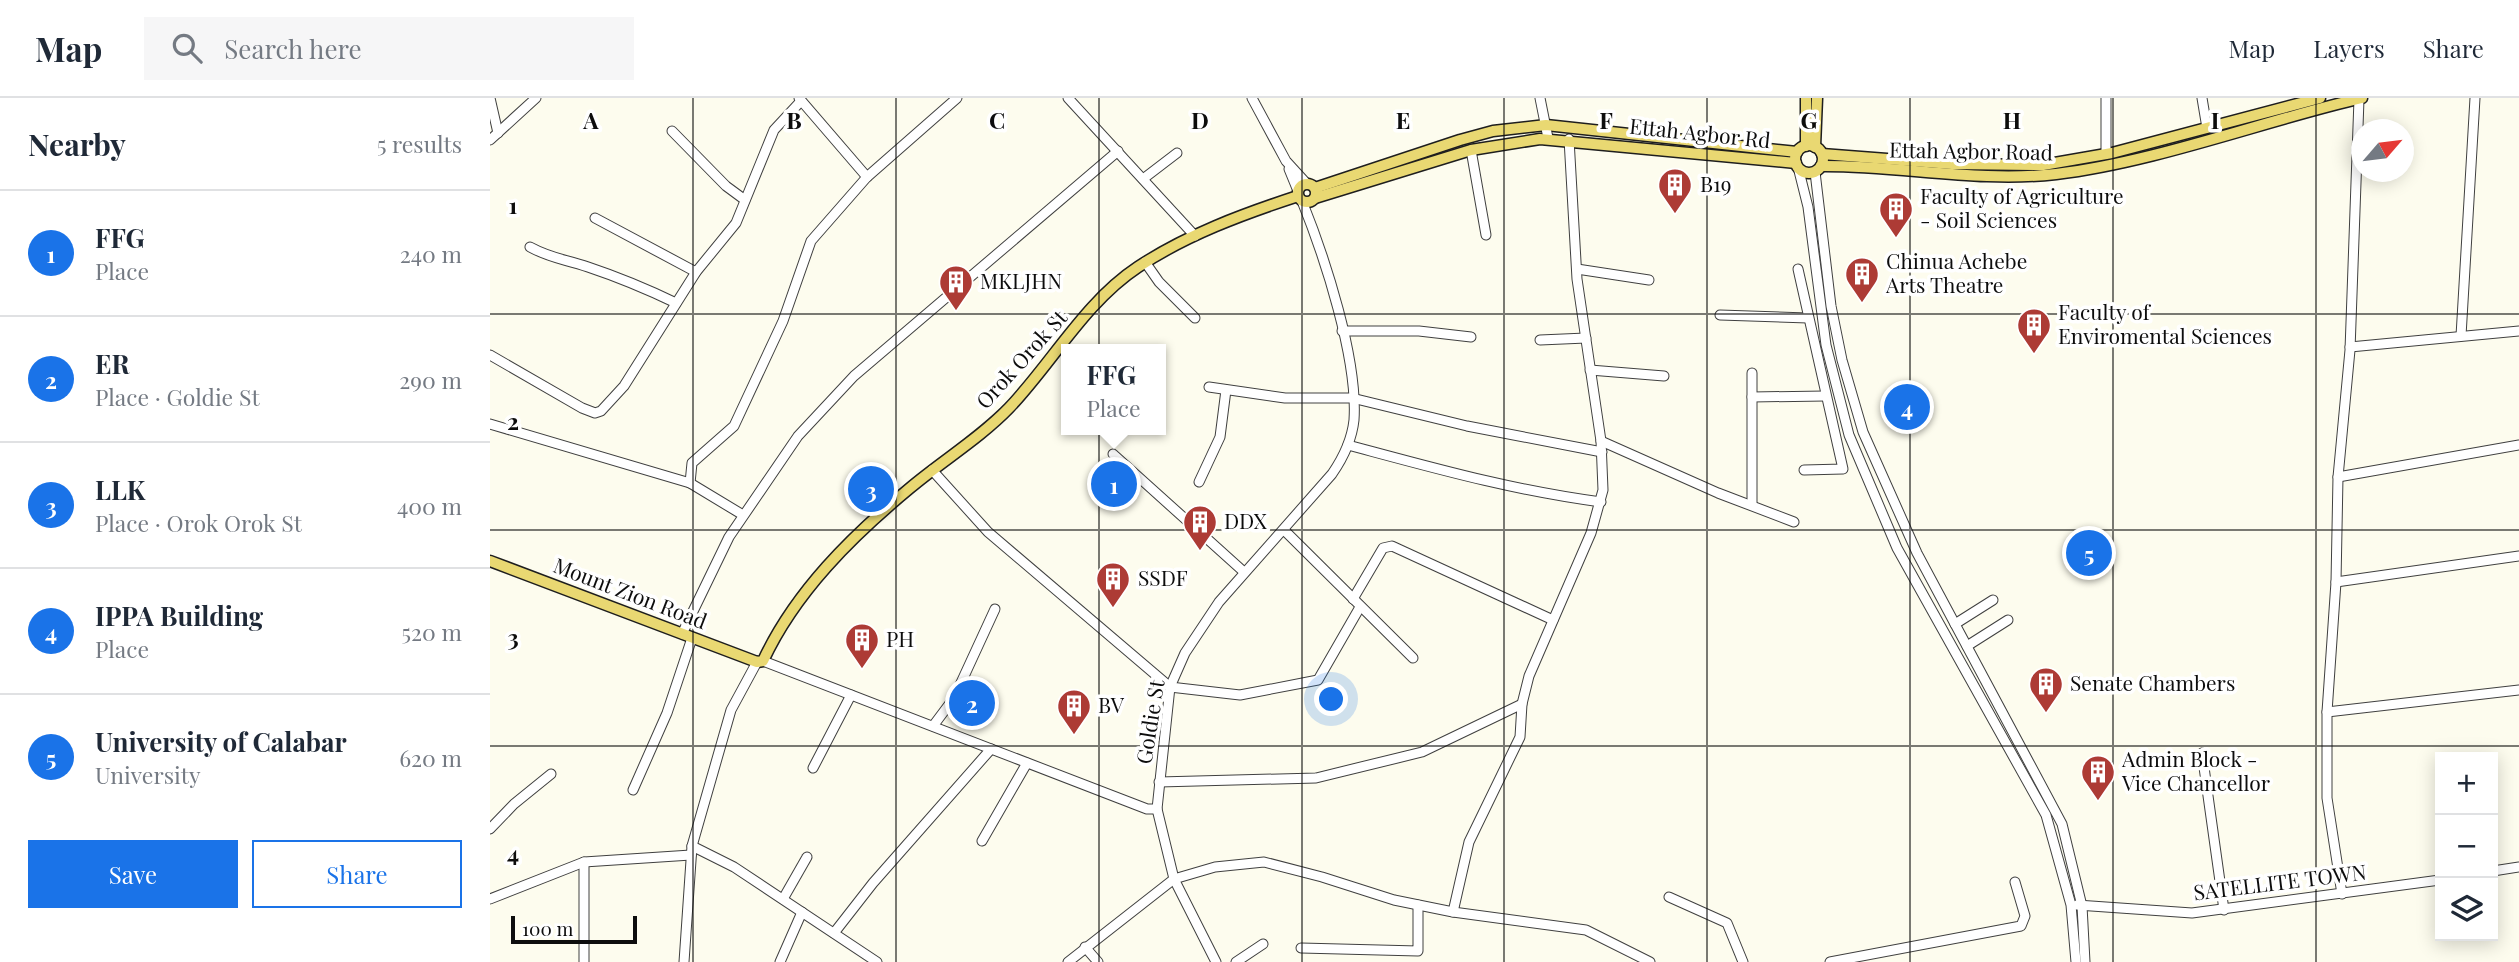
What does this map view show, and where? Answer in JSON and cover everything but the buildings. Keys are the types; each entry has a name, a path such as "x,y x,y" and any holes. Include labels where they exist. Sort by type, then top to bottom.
{"main road":[{"path":"1806,98 1809,158"},
{"path":"1809,158 1817,98"},
{"name":"Ettah Agbor Road","path":"1809,158 2015,167 2063,163 2320,98"},
{"name":"Ettah Agbor Road","path":"1809,158 2010,176 2058,174 2129,159 2360,98"},
{"name":"Ettah Agbor Rd","path":"1307,194 1460,140 1493,131 1546,125 1809,158"},
{"name":"Ettah Agbor Rd","path":"1307,194 1471,150 1548,138 1809,158"},
{"name":"Orok Orok St","path":"1063,344 1104,296 1145,262 1195,236 1307,194"},
{"name":"Orok Orok St","path":"760,662 796,606 830,562 932,470 1008,409 1061,347"},
{"name":"Mount Zion Road","path":"490,561 760,662"}],"street":[{"path":"490,98 498,133"},
{"path":"490,140 536,98"},
{"path":"690,483 692,463 726,435 739,416 783,321 811,241 867,177 957,98"},
{"path":"1068,98 1195,236"},
{"name":"Goldie St","path":"1216,962 1174,879 1157,809 1170,687 1202,625 1244,572 1332,474 1348,445 1354,420 1342,331 1311,224 1307,194 1252,98"},
{"path":"1540,98 1548,138"},
{"path":"2106,98 2106,154"},
{"path":"2202,98 2207,128"},
{"path":"2342,894 2327,798 2327,712 2336,582 2338,477 2350,347 2360,98"},
{"path":"2461,337 2475,98"},
{"path":"490,355 582,408 598,413 624,386 696,272 728,235 746,200 774,130 800,100 867,177"},
{"path":"672,131 726,186 746,200"},
{"path":"1453,912 1469,842 1520,737 1522,704 1529,676 1601,502 1601,447 1577,270 1569,139"},
{"path":"1471,150 1486,235"},
{"path":"633,790 667,713 687,636 729,537 782,456 854,376 1023,229 1118,151"},
{"path":"1143,179 1177,153"},
{"path":"1809,158 1831,306 1850,393 1866,441 1898,516 2050,797 2070,852 2085,962"},
{"path":"1809,158 1808,207 1826,345 1849,435 1897,548 2046,815 2076,905 2076,962"},
{"path":"595,218 696,272"},
{"path":"530,247 551,259 584,265 640,285 676,303"},
{"path":"1145,262 1159,282 1195,318"},
{"path":"1798,269 1843,470 1804,470"},
{"path":"1577,270 1649,280"},
{"path":"1720,315 1808,318"},
{"path":"1342,331 1419,331 1471,337"},
{"path":"2350,347 2519,331"},
{"path":"1540,340 1586,338"},
{"path":"1590,370 1664,376"},
{"path":"1752,373 1752,505"},
{"path":"1209,387 1285,398 1352,398 1466,426 1601,447 1794,522"},
{"path":"1199,482 1220,437 1226,390"},
{"path":"1752,397 1825,396"},
{"path":"490,424 690,483 743,515"},
{"path":"1348,445 1463,478 1529,492 1601,502"},
{"path":"2338,477 2519,445"},
{"path":"1114,454 1244,572"},
{"path":"932,470 988,531 1170,687 1240,695 1318,680 1360,607"},
{"path":"1284,530 1413,657"},
{"path":"1353,599 1384,548 1392,545 1553,620"},
{"path":"2336,582 2519,556"},
{"path":"1955,625 1993,600"},
{"path":"933,726 954,698 995,609"},
{"path":"1966,646 2008,620"},
{"path":"684,962 692,850 731,710 760,662 1147,809 1157,809"},
{"path":"2327,712 2519,690"},
{"path":"813,768 851,695"},
{"path":"1158,782 1316,778 1341,774 1422,752 1522,704"},
{"path":"834,933 873,883 991,749"},
{"path":"2202,753 2224,910"},
{"path":"982,841 1027,763"},
{"path":"490,830 514,804 551,774"},
{"path":"490,899 584,862 692,850 734,867 877,962"},
{"path":"783,899 807,857"},
{"path":"584,862 584,962"},
{"path":"1068,962 1174,879 1215,867 1264,862 1283,865 1418,905 1586,930 1650,962"},
{"path":"2498,870 2519,867"},
{"name":"SATELLITE TOWN","path":"2076,905 2192,913 2435,881"},
{"path":"1830,962 2021,926 2025,916 2015,882"},
{"path":"1670,897 1727,923 1744,962"},
{"path":"1301,948 1418,951 1418,905"},
{"path":"780,962 802,912"},
{"path":"1236,962 1263,944"},
{"path":"1085,947 1098,962"}],"place":[{"name":"B19","path":"1675,215"},
{"name":"Faculty of Agriculture - Soil Sciences","path":"1896,239"},
{"name":"Chinua Achebe Arts Theatre","path":"1862,304"},
{"name":"MKLJHN","path":"956,312"},
{"name":"Faculty of Enviromental Sciences","path":"2034,355"},
{"name":"IPPA Building","path":"1907,407"},
{"name":"FFG","path":"1114,484"},
{"name":"LLK","path":"871,489"},
{"name":"DDX","path":"1200,552"},
{"name":"University of Calabar","path":"2089,553"},
{"name":"SSDF","path":"1113,609"},
{"name":"PH","path":"862,670"},
{"name":"ER","path":"972,703"},
{"name":"Senate Chambers","path":"2046,714"},
{"name":"BV","path":"1074,736"},
{"name":"Admin Block - Vice Chancellor","path":"2098,802"}]}
